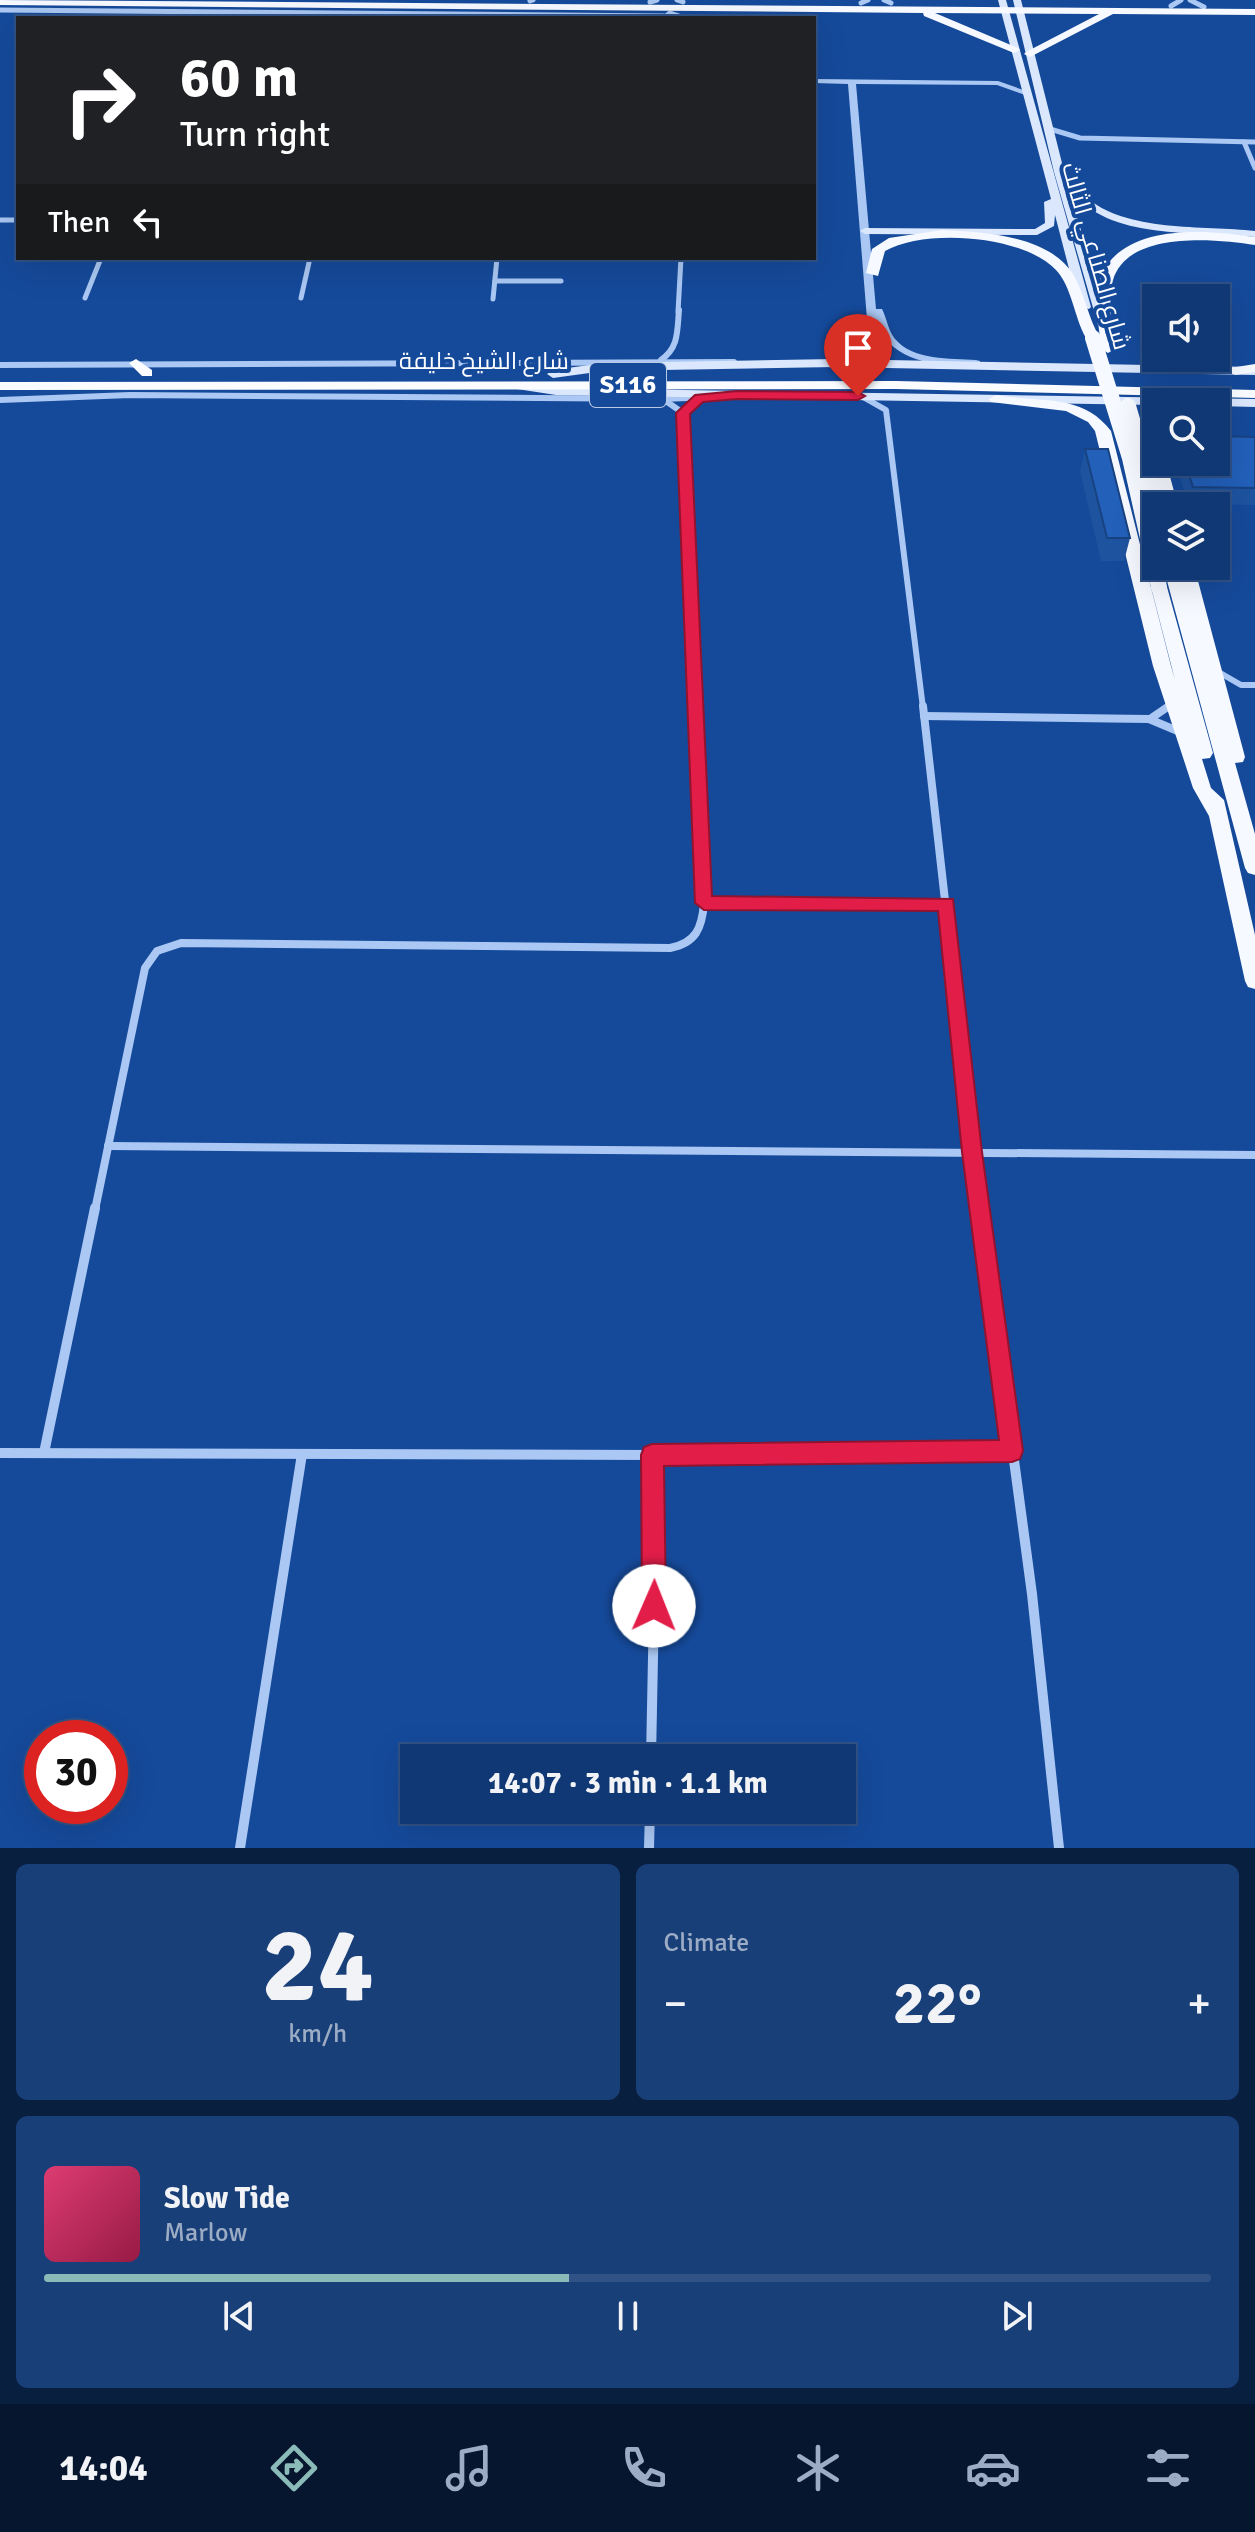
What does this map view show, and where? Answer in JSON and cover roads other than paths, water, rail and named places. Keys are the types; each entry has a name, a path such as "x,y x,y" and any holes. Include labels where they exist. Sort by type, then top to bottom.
{"highway":[{"name":"شارع الشيخ خليفة","path":"0,374 142,368 1255,382"},
{"name":"شارع الشيخ خليفة","path":"0,386 896,385 1255,394"},
{"path":"317,395 337,386"}],"main road":[{"path":"364,0 532,1 585,5 589,1 660,9"},
{"path":"1092,0 1115,8 1176,3 1255,9"},
{"path":"0,2 383,10 558,3 660,9 684,3 888,2 913,4 1014,50"},
{"path":"684,3 1255,9"},
{"name":"شارع الصناعي الثالث","path":"1008,6 1020,75 1054,194 1145,457 1154,492"},
{"name":"شارع الصناعي الثالث","path":"1008,6 1030,54 1050,129 1059,145 1059,172 1088,292 1081,318 1093,338 1167,586 1241,812 1255,868"},
{"path":"1030,54 1115,8"},
{"path":"1059,172 1083,201 1119,218 1143,224 1255,234"},
{"path":"865,229 1037,232 1050,224 1049,203 1054,194"},
{"name":"شارع الصناعي الثالث","path":"873,273 877,252 893,239 918,235 990,237 1025,245 1047,256 1088,292"},
{"path":"1088,292 1107,276 1117,261 1147,244 1195,236 1255,241"},
{"path":"553,374 604,367 835,363 1255,370"},
{"path":"520,386 556,391 1142,401"},
{"path":"996,399 1063,405 1081,411 1100,426 1173,700 1202,788 1215,811"},
{"path":"1230,402 1255,403"},
{"name":"شارع الصناعي الثالث","path":"1168,580 1215,811 1255,981"},
{"path":"1190,580 1223,697 1241,780 1241,812"}],"street":[{"path":"1190,0 1204,7"},
{"path":"383,10 480,16 660,9 677,16 684,3"},
{"path":"0,10 182,8"},
{"path":"998,83 1020,75"},
{"path":"816,81 998,83 1025,92"},
{"path":"852,81 865,229 883,330 893,344 923,357 987,365"},
{"path":"1050,129 1080,138 1255,142"},
{"path":"1059,145 1080,138"},
{"path":"1244,142 1255,168"},
{"path":"835,363 862,358 874,347 863,247 865,229"},
{"path":"85,298 100,260"},
{"path":"301,298 310,260"},
{"path":"493,299 497,260"},
{"path":"661,360 672,352 677,342 681,260"},
{"path":"495,281 561,281"},
{"path":"677,342 683,352 694,360"},
{"path":"0,365 142,368 661,360 759,364"},
{"path":"0,400 130,395 663,399 737,395"},
{"path":"858,396 872,400 886,410 946,904 972,1152 1032,1594 1059,1848"},
{"path":"886,410 905,396"},
{"path":"44,1453 145,968 157,951 169,945 670,948 689,943 701,930 704,903 683,413 699,398"},
{"path":"663,399 683,413"},
{"path":"1215,669 1241,685 1255,685"},
{"path":"1223,697 1241,685"},
{"path":"1149,719 1164,712 1173,700"},
{"path":"924,716 1149,719 1170,726 1186,737"},
{"path":"704,903 946,904"},
{"path":"108,1146 1255,1155"},
{"path":"0,1453 652,1455 1012,1451"},
{"path":"240,1848 302,1454"},
{"path":"651,1744 655,1556 652,1455"},
{"path":"649,1848 650,1824"}]}
